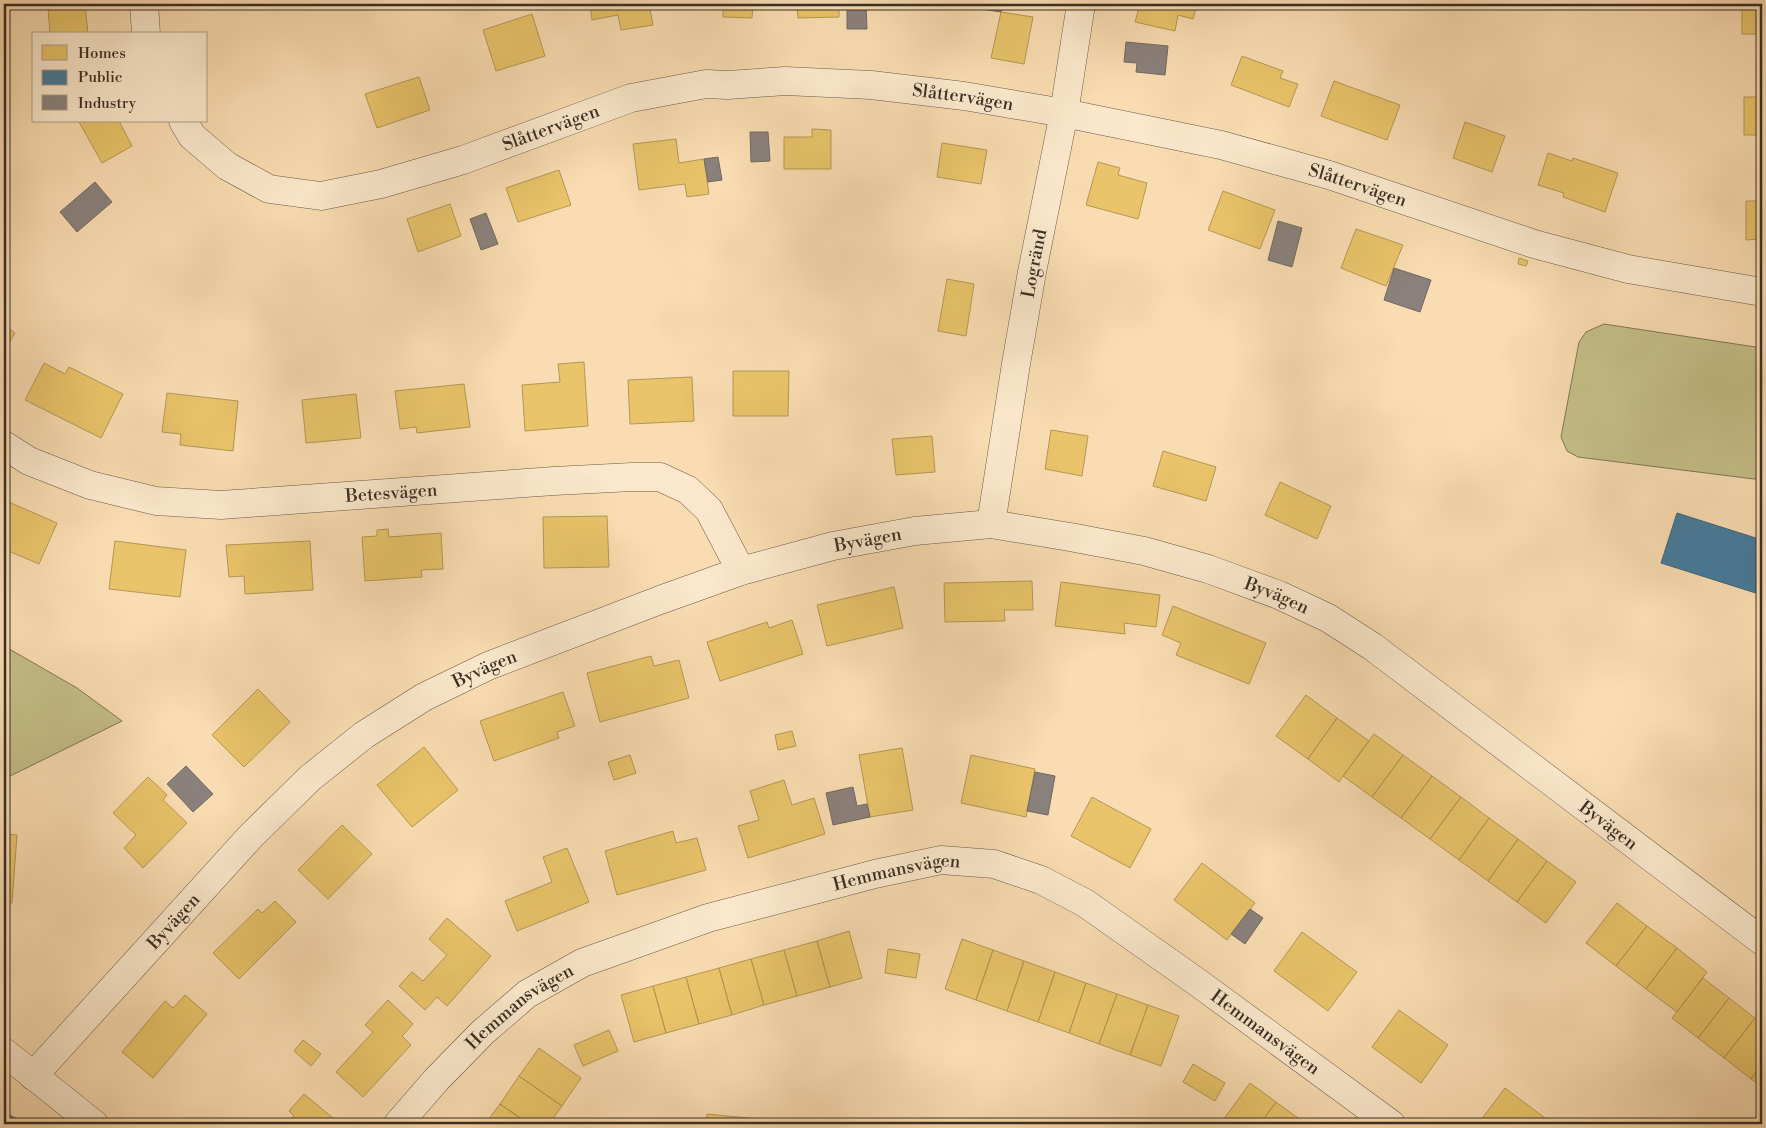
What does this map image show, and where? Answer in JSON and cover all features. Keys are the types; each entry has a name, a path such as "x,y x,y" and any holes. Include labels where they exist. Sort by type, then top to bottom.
{"street":[{"path":"144,4 146,32"},
{"name":"Logränd","path":"991,524 1030,281 1064,113 1080,4"},
{"name":"Slåttervägen","path":"184,122 192,136 227,166 261,185 269,189 321,196 381,184 463,160 631,98 706,84 728,85 785,81 871,84 964,96 1064,113 1221,145 1329,175 1534,244 1628,269 1762,292"},
{"name":"Betesvägen","path":"4,444 29,461 90,486 156,502 221,505 545,482 660,477 688,490 709,510 741,571"},
{"name":"Byvägen","path":"33,1076 252,836 310,778 364,735 424,697 488,666 741,571 833,546 906,532 991,524 1144,551 1208,569 1279,595 1328,618 1373,647 1762,940"},
{"name":"Hemmansvägen","path":"398,1124 436,1080 483,1032 527,994 582,963 708,918 875,874 941,860 994,864 1041,880 1085,903 1198,982 1391,1124"},
{"path":"4,1052 94,1124"}],"shaded area":[{"path":"1604,324 1762,348 1762,480 1578,457 1567,451 1561,437 1579,342 1586,332"},
{"path":"4,646 77,688 122,721 4,779"}],"building: Homes":[{"path":"59,4 85,4 88,32 50,32 48,8 59,7"},
{"path":"590,4 649,4 653,25 621,30 618,15 592,20"},
{"path":"723,4 753,4 752,18 723,17"},
{"path":"797,4 839,4 839,17 798,18"},
{"path":"1140,4 1197,4 1193,19 1178,15 1175,31 1135,22"},
{"path":"1742,4 1762,4 1762,34 1742,34"},
{"path":"1001,12 1033,17 1024,64 991,58"},
{"path":"532,14 545,56 496,71 483,30"},
{"path":"1242,56 1283,71 1280,78 1298,84 1289,107 1231,85"},
{"path":"419,77 430,110 377,128 365,94"},
{"path":"1334,81 1400,105 1387,140 1321,116"},
{"path":"1744,97 1762,97 1762,135 1744,135"},
{"path":"79,122 120,122 132,146 102,163"},
{"path":"1465,122 1505,136 1492,172 1453,158"},
{"path":"812,129 831,130 831,169 784,169 784,137 812,137"},
{"path":"676,139 679,163 704,159 709,194 687,197 685,184 639,190 633,144"},
{"path":"942,143 987,150 981,184 937,177"},
{"path":"1548,153 1572,161 1573,158 1618,173 1605,212 1563,197 1564,193 1538,185"},
{"path":"1098,162 1120,168 1118,175 1147,183 1138,219 1086,205"},
{"path":"559,170 571,205 518,222 506,188"},
{"path":"1223,191 1275,210 1260,249 1208,230"},
{"path":"1746,201 1762,201 1762,239 1746,240"},
{"path":"450,204 461,236 418,252 407,219"},
{"path":"1356,229 1403,245 1386,286 1341,268"},
{"path":"1519,258 1528,261 1526,266 1518,264"},
{"path":"947,279 974,284 966,336 938,331"},
{"path":"4,325 15,333 4,351"},
{"path":"584,362 588,426 525,431 522,385 560,382 558,364"},
{"path":"44,363 65,374 69,367 123,394 101,438 25,400"},
{"path":"733,371 789,371 788,416 733,416"},
{"path":"692,377 694,421 630,424 628,380"},
{"path":"464,384 470,427 417,433 416,427 400,429 395,391"},
{"path":"167,393 238,401 233,451 180,445 181,434 162,432"},
{"path":"356,394 361,438 306,443 302,400"},
{"path":"1051,430 1088,436 1082,476 1045,469"},
{"path":"932,436 935,472 896,475 892,439"},
{"path":"1163,451 1216,467 1206,501 1153,486"},
{"path":"1280,482 1331,506 1317,539 1265,515"},
{"path":"4,500 57,523 39,564 4,549"},
{"path":"607,516 609,567 544,568 543,517"},
{"path":"388,529 389,537 441,533 443,569 421,570 422,577 365,581 362,537 377,536 377,530"},
{"path":"115,541 186,550 180,597 109,589"},
{"path":"310,541 313,590 245,594 244,576 229,577 226,545"},
{"path":"1032,581 1033,610 1004,610 1005,621 945,622 944,583"},
{"path":"1061,582 1160,595 1156,627 1124,623 1125,634 1055,626"},
{"path":"894,587 903,628 827,646 817,605"},
{"path":"1173,606 1266,643 1249,684 1176,655 1181,643 1162,635"},
{"path":"792,620 803,654 720,681 707,642 767,622 769,628"},
{"path":"651,656 654,666 679,660 689,698 600,722 587,673"},
{"path":"258,689 290,722 244,767 212,735"},
{"path":"563,692 575,726 557,732 559,738 494,761 480,721"},
{"path":"1306,695 1337,718 1308,759 1276,736"},
{"path":"1337,718 1369,741 1339,782 1308,759"},
{"path":"792,731 796,746 778,750 775,735"},
{"path":"1374,734 1403,755 1372,797 1343,776"},
{"path":"424,747 458,790 412,827 377,785"},
{"path":"902,748 913,810 870,817 859,755"},
{"path":"630,755 636,773 614,780 608,762"},
{"path":"971,755 1035,769 1026,817 961,803"},
{"path":"1403,755 1432,776 1401,818 1372,797"},
{"path":"1432,776 1461,797 1430,839 1401,818"},
{"path":"148,777 167,795 163,800 187,823 143,868 124,848 136,835 113,813"},
{"path":"784,780 792,805 814,798 825,834 748,858 738,826 759,820 750,791"},
{"path":"1092,797 1151,829 1130,868 1071,836"},
{"path":"1461,797 1489,818 1459,860 1430,839"},
{"path":"1489,818 1518,839 1488,881 1459,860"},
{"path":"342,825 372,854 328,899 298,870"},
{"path":"673,831 676,843 697,838 706,870 617,895 605,851"},
{"path":"4,834 17,835 12,903 4,902"},
{"path":"1518,839 1547,861 1517,902 1488,881"},
{"path":"567,848 589,902 517,931 505,901 552,882 543,857"},
{"path":"1547,861 1576,882 1546,923 1517,902"},
{"path":"1202,863 1255,903 1227,940 1174,900"},
{"path":"275,901 296,922 239,979 213,953 258,909 262,913"},
{"path":"1617,903 1647,926 1616,966 1586,943"},
{"path":"447,918 491,956 447,1006 437,997 425,1010 399,986 412,972 423,981 447,955 429,939"},
{"path":"1647,926 1677,948 1646,989 1616,966"},
{"path":"849,931 862,978 830,987 817,941"},
{"path":"1302,932 1357,972 1328,1011 1274,971"},
{"path":"962,939 993,950 976,1000 945,989"},
{"path":"817,941 830,987 797,996 784,950"},
{"path":"1677,948 1707,972 1677,1012 1646,989"},
{"path":"888,949 920,954 916,978 885,973"},
{"path":"784,950 797,996 764,1005 751,959"},
{"path":"993,950 1024,961 1007,1011 976,1000"},
{"path":"751,959 764,1005 732,1015 719,968"},
{"path":"1024,961 1055,972 1038,1022 1007,1011"},
{"path":"719,968 732,1015 699,1024 686,977"},
{"path":"1055,972 1086,983 1069,1033 1038,1022"},
{"path":"686,977 699,1024 666,1033 653,986"},
{"path":"1703,978 1729,998 1698,1038 1672,1018"},
{"path":"1086,983 1117,994 1099,1044 1069,1033"},
{"path":"653,986 666,1033 634,1042 621,995"},
{"path":"1117,994 1148,1005 1130,1055 1099,1044"},
{"path":"185,995 207,1014 153,1078 122,1052 165,1001 173,1008"},
{"path":"1729,998 1755,1018 1724,1058 1698,1038"},
{"path":"388,1000 413,1024 402,1036 411,1045 363,1097 336,1072 373,1032 365,1025"},
{"path":"1148,1005 1179,1016 1161,1066 1130,1055"},
{"path":"1399,1010 1448,1045 1421,1083 1372,1047"},
{"path":"1755,1018 1762,1023 1762,1063 1751,1079 1724,1058"},
{"path":"609,1030 618,1051 583,1066 574,1045"},
{"path":"303,1040 321,1054 311,1066 294,1051"},
{"path":"539,1048 581,1078 562,1106 519,1076"},
{"path":"1762,1063 1762,1087 1751,1079"},
{"path":"1193,1064 1225,1083 1215,1101 1183,1082"},
{"path":"519,1076 562,1106 549,1124 529,1124 500,1104"},
{"path":"1250,1083 1276,1102 1260,1124 1221,1123"},
{"path":"1505,1088 1553,1124 1478,1124"},
{"path":"304,1094 333,1118 328,1124 287,1124 294,1116 289,1111"},
{"path":"1276,1102 1302,1121 1299,1124 1260,1124"},
{"path":"500,1104 529,1124 485,1124"},
{"path":"707,1114 810,1124 706,1124"}],"building: Public":[{"path":"1677,513 1762,540 1762,595 1661,563"}],"building: Industry":[{"path":"847,4 866,4 867,29 847,29"},
{"path":"970,4 1002,4 1001,12 969,7"},
{"path":"1126,42 1168,46 1165,75 1136,72 1137,63 1124,62"},
{"path":"750,132 768,132 770,161 751,162"},
{"path":"718,157 722,180 708,182 704,159"},
{"path":"95,182 112,202 77,232 60,212"},
{"path":"486,213 498,244 481,250 470,219"},
{"path":"1278,221 1302,228 1292,267 1268,260"},
{"path":"1394,268 1431,280 1420,312 1384,300"},
{"path":"186,766 213,794 193,812 167,784"},
{"path":"1035,772 1055,776 1048,815 1027,811"},
{"path":"853,787 857,806 867,804 870,817 833,825 826,793"},
{"path":"1250,909 1263,918 1245,944 1231,934"},
{"path":"9,1115 29,1124 4,1124"}]}
